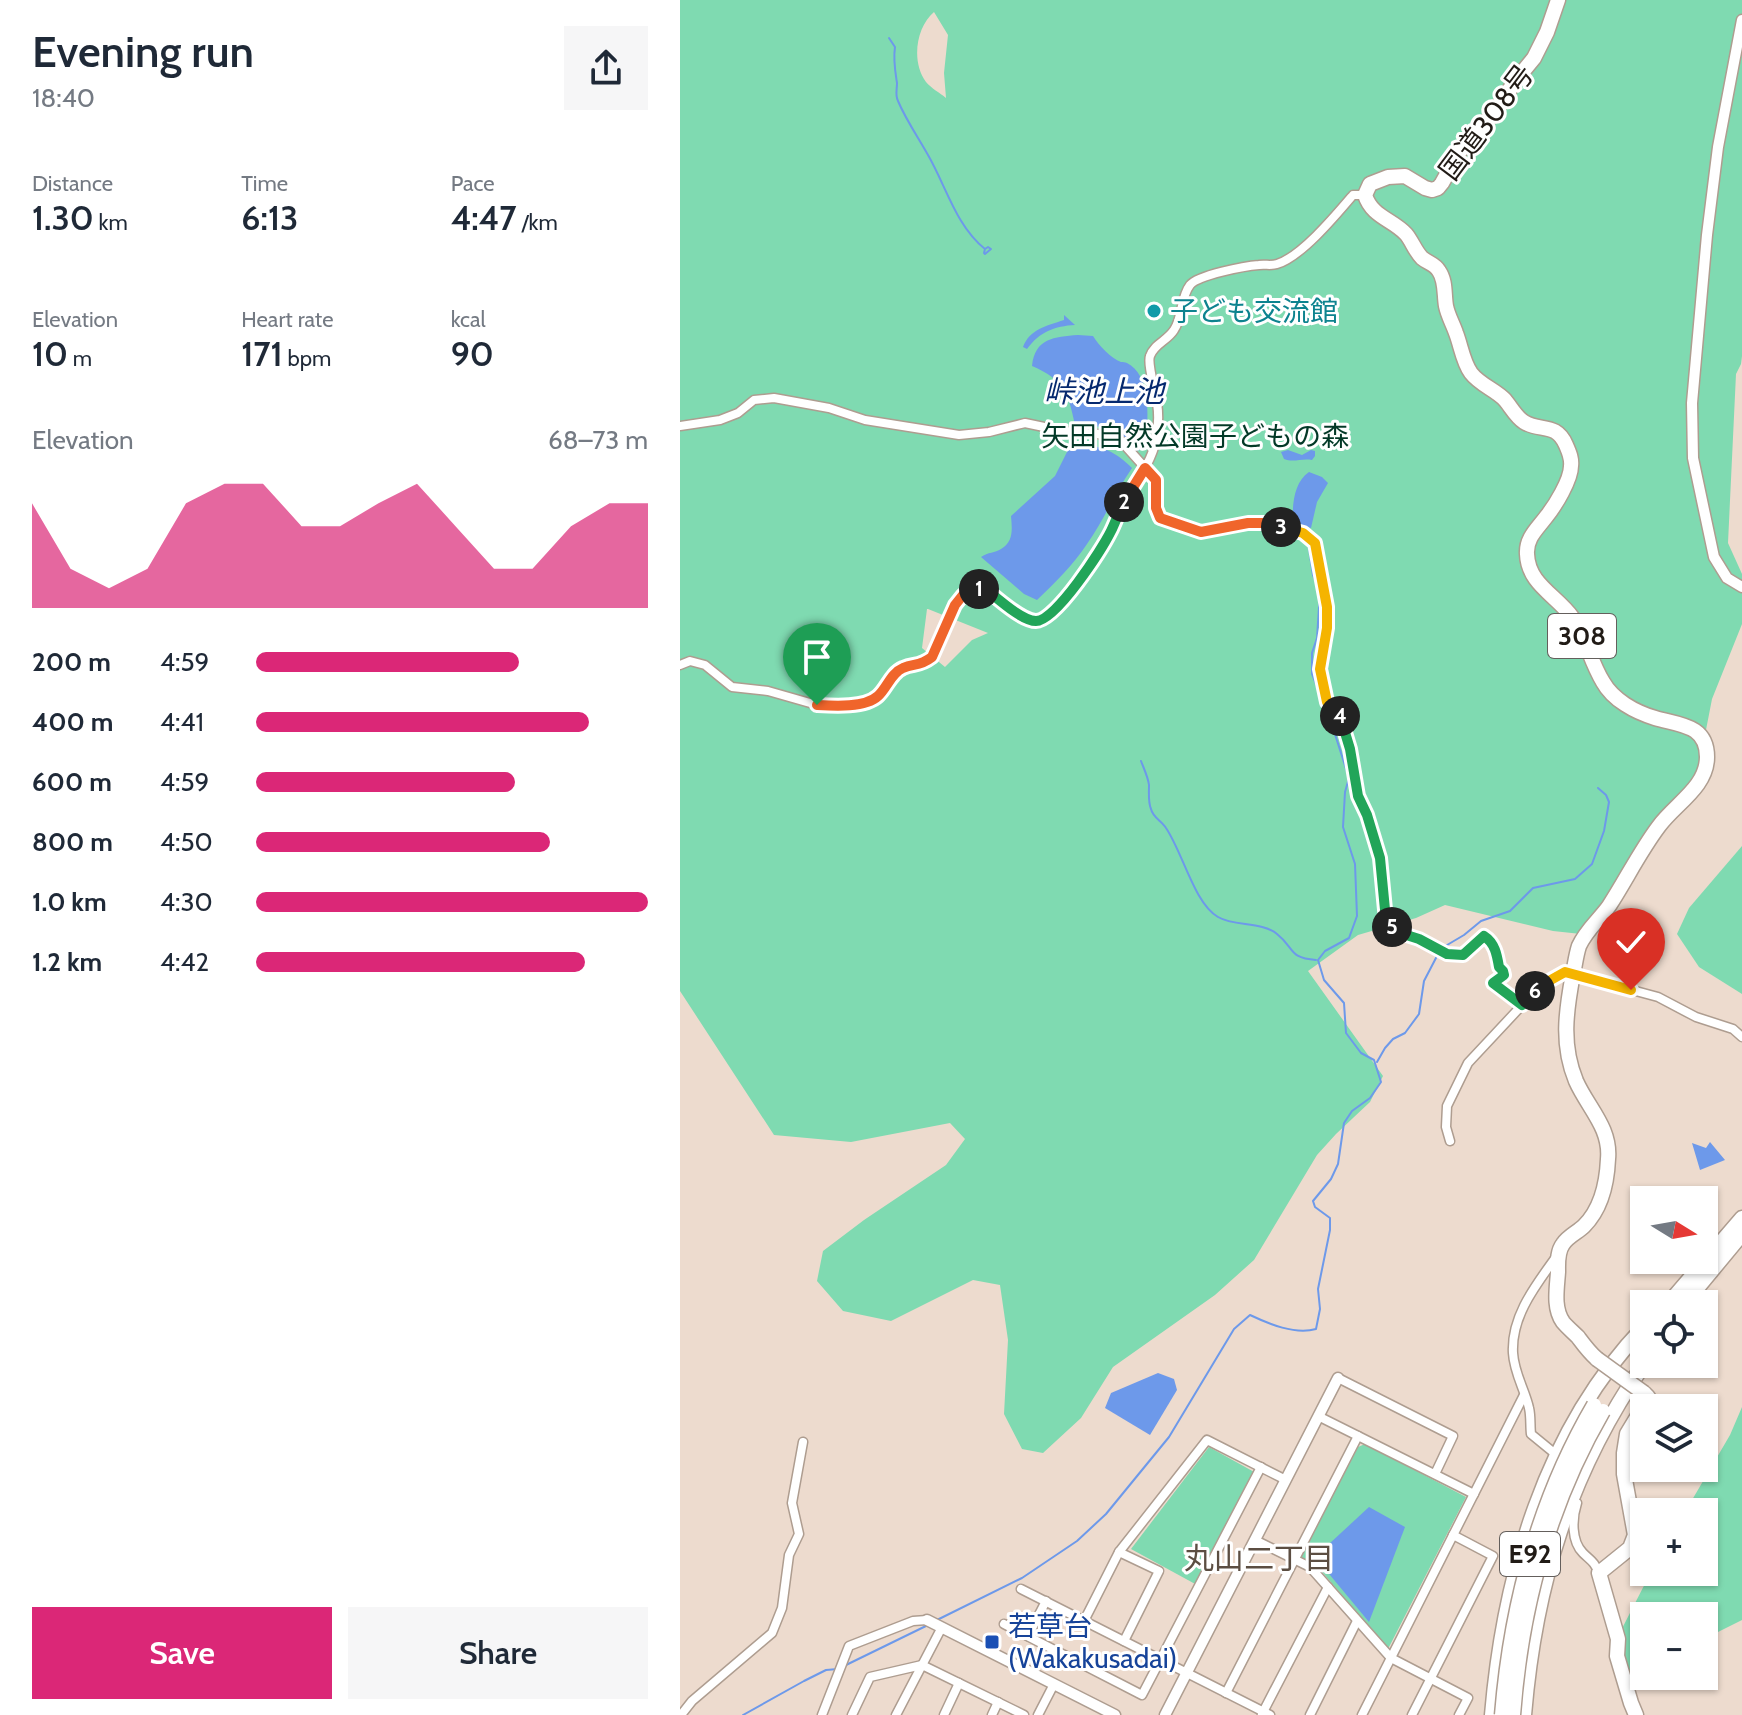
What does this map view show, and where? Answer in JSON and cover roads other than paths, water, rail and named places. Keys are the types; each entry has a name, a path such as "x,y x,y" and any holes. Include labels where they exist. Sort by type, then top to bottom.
{"highway":[{"name":"国道308号","path":"1365,195 1370,184 1395,176 1405,176 1432,190 1438,188 1460,151 1494,113 1534,58 1558,0"},
{"name":"308","path":"1365,195 1378,215 1405,233 1421,257 1433,264 1441,274 1447,310 1471,373 1503,397 1523,422 1560,435 1568,450 1571,472 1555,504 1527,544 1527,558 1533,576 1575,622 1610,692 1645,714 1689,726 1700,736 1706,751 1705,769 1693,792 1660,824 1607,908 1584,936 1578,950 1565,1015 1569,1060 1577,1082 1603,1128 1609,1144 1608,1163 1595,1213 1563,1244 1558,1253"},
{"path":"1691,1290 1742,1218"},
{"path":"1692,1290 1742,1234"},
{"path":"1558,1253 1557,1306 1561,1320 1587,1351 1648,1397 1627,1434 1624,1453 1624,1474 1635,1535 1630,1548 1599,1573 1618,1639 1617,1656 1636,1715"},
{"path":"1492,1715 1511,1597 1543,1485 1586,1401 1630,1343"},
{"name":"E92","path":"1502,1715 1515,1621 1536,1533 1561,1467 1630,1357"},
{"name":"E92","path":"1513,1715 1526,1622 1547,1536 1598,1408 1630,1370"},
{"path":"1524,1715 1536,1624 1557,1538 1590,1455 1636,1378"}],"street":[{"path":"1742,20 1718,147 1707,235 1691,428 1693,458 1714,557 1727,578 1742,587"},
{"path":"680,665 690,661 705,665 732,687 768,691 817,705 841,707 877,698 901,668 924,663 932,657 947,620 963,595 983,587 1023,617 1035,621 1045,618 1061,603 1093,561 1151,459 1157,438 1158,407 1149,358 1155,347 1176,329 1191,284 1204,275 1275,265 1292,257 1353,195 1365,195"},
{"path":"680,426 720,420 738,413 754,400 774,398 829,408 865,420 948,434 989,432 1025,423 1098,434 1121,441 1156,480 1156,508 1160,518 1201,532 1248,523 1267,523 1303,533 1315,543 1327,607 1320,669 1327,702 1342,718 1358,796 1380,858 1386,920 1397,932 1419,939 1447,954 1463,955 1484,936 1491,940 1504,975 1493,983 1522,1005"},
{"path":"1450,1141 1446,1127 1447,1106 1468,1063 1540,986 1565,972 1658,997 1696,1017 1733,1029 1742,1037"},
{"path":"1553,1452 1531,1434 1529,1408 1513,1354 1514,1334 1528,1296 1558,1253"},
{"path":"1165,1715 1338,1378 1453,1436 1435,1474"},
{"path":"1362,1715 1524,1395"},
{"path":"1318,1416 1474,1494"},
{"path":"1226,1693 1358,1436"},
{"path":"1084,1621 1119,1552 1207,1440 1286,1480"},
{"path":"681,1715 692,1701 772,1633 782,1608 789,1555 799,1534 792,1503 803,1442"},
{"path":"1004,1624 1142,1695 1261,1467"},
{"path":"1587,1481 1574,1511 1573,1526 1576,1544 1595,1562 1599,1573"},
{"path":"1412,1715 1493,1556 1453,1535"},
{"path":"1255,1540 1310,1567 1391,1658 1468,1698 1459,1715"},
{"path":"1119,1552 1159,1571 1124,1641"},
{"path":"1021,1589 1265,1714 1328,1587"},
{"path":"1028,1636 1046,1601"},
{"path":"822,1715 849,1646 913,1621 927,1620 1115,1715"},
{"path":"1310,1715 1357,1621"},
{"path":"896,1715 942,1627"},
{"path":"852,1715 870,1677 922,1665 1024,1715"},
{"path":"944,1715 959,1683"},
{"path":"1038,1715 1054,1684"},
{"path":"992,1715 998,1702"}],"water":[{"path":"1064,315 1075,325 1048,331 1027,349 1023,347 1034,332 1064,320"},
{"name":"峠池上池","path":"1093,336 1109,355 1127,363 1140,376 1147,404 1147,433 1143,436 1143,449 1136,451 1118,431 1075,425 1063,388 1051,376 1032,366 1042,344 1054,338"},
{"path":"1080,444 1109,451 1132,468 1082,552 1037,600 1024,594 981,557 1008,543 1011,516 1055,476 1069,448"},
{"path":"1288,450 1302,455 1311,450 1315,451 1315,456 1312,460 1284,459 1281,452"},
{"path":"1309,472 1328,483 1317,502 1311,528 1293,522 1297,488"},
{"path":"1710,1142 1725,1160 1700,1170 1692,1143 1706,1148"},
{"path":"1158,1373 1174,1379 1177,1390 1150,1435 1105,1408 1111,1393"},
{"path":"1369,1507 1405,1527 1369,1622 1315,1557"}],"waterway":[{"path":"889,38 895,47 897,97 901,108 966,229 985,249 991,249 985,254 985,249"},
{"path":"937,1620 1022,1578 1077,1541 1106,1514 1169,1437 1234,1329 1250,1315 1291,1330 1316,1329 1320,1309 1318,1289 1330,1218 1315,1207 1313,1201 1331,1179 1338,1164 1344,1123 1352,1111 1370,1098 1381,1082 1374,1060 1361,1053 1346,1033 1344,1003 1324,980 1318,960 1325,951 1349,938 1357,916 1355,864 1343,827 1349,778 1312,674 1320,592 1313,575 1308,542"},
{"path":"1141,761 1148,782 1152,812 1172,838 1202,901 1218,917 1271,930 1296,955 1316,960"},
{"path":"1442,948 1481,921 1510,911 1533,888 1575,879 1592,864 1604,831 1609,802 1598,788"},
{"path":"1377,1062 1385,1048 1405,1033 1419,1014 1424,981 1437,956"},
{"path":"844,1666 928,1625"},
{"path":"743,1715 826,1670 838,1669"}],"place":[{"name":"子ども交流館","path":"1154,311"},
{"name":"若草台 (Wakakusadai)","path":"992,1642"}],"district":[{"name":"丸山二丁目","path":"1259,1559"}],"park label":[{"name":"矢田自然公園子どもの森","path":"1195,436"}]}
